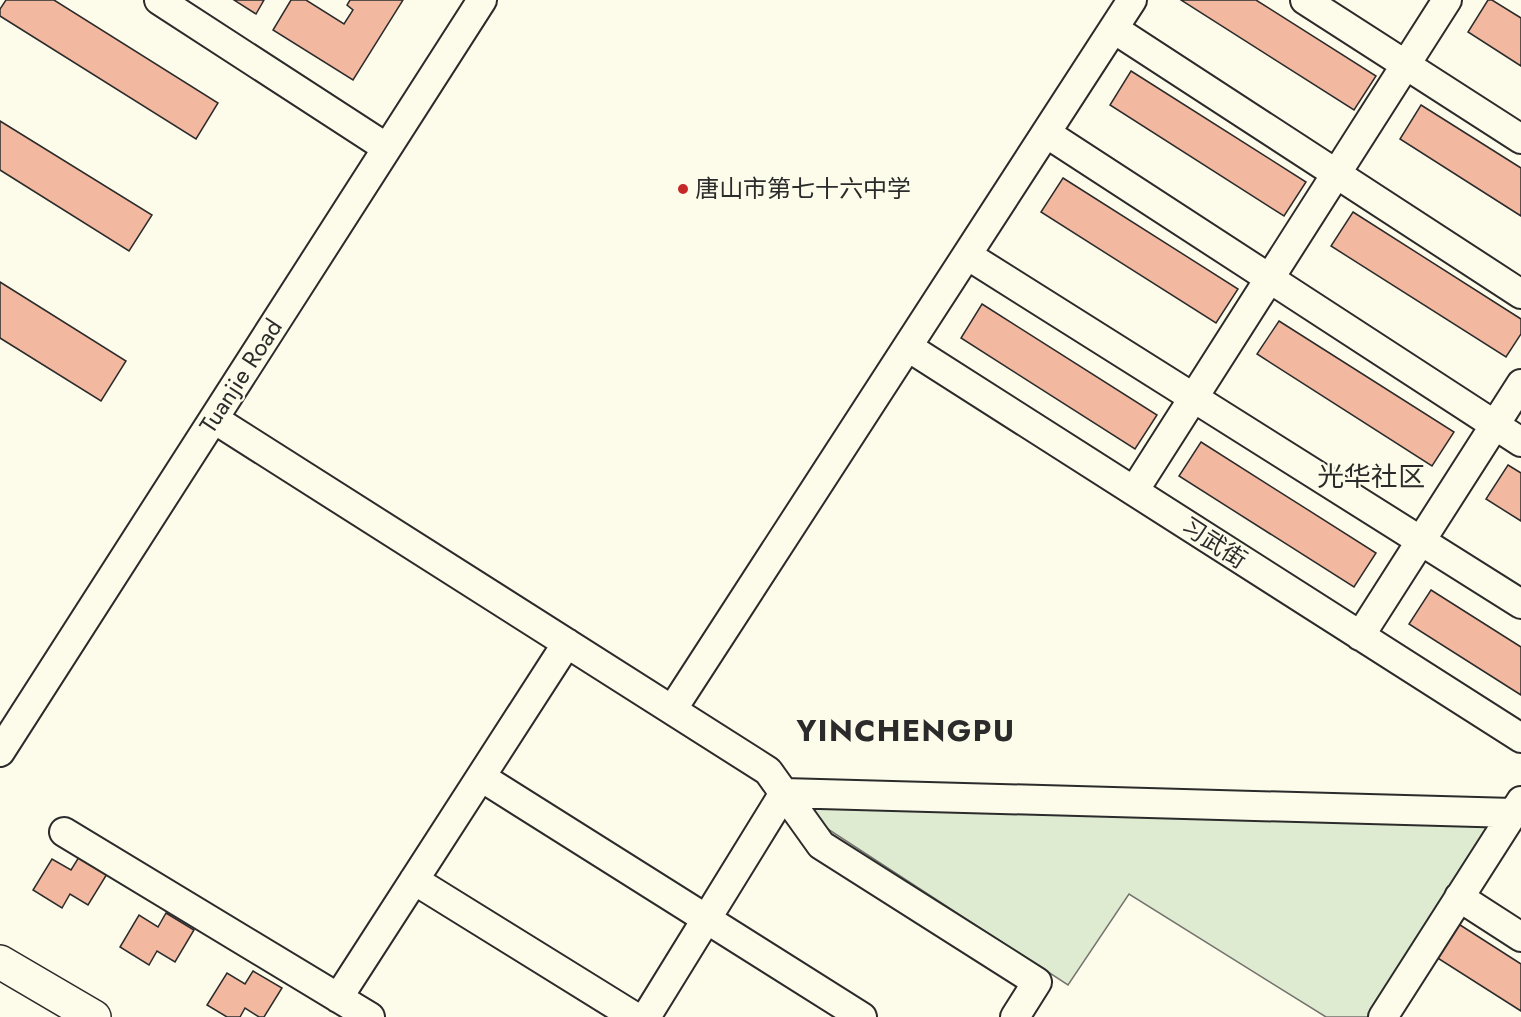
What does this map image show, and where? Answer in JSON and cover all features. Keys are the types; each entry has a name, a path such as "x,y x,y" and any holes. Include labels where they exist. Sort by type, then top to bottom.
{"main road":[{"path":"0,962 94,1017"}],"street":[{"path":"159,0 387,148"},
{"name":"Tuanjie Road","path":"0,753 482,0"},
{"path":"672,710 1132,0"},
{"path":"1305,0 1521,139"},
{"path":"1134,491 1447,0"},
{"path":"1114,29 1521,294"},
{"path":"1046,133 1521,442"},
{"path":"967,255 1521,604"},
{"name":"习武街","path":"908,347 1521,738"},
{"path":"1360,636 1521,384"},
{"path":"214,419 768,771 821,845 1037,982 1015,1017"},
{"path":"338,998 567,643"},
{"path":"480,777 862,1017"},
{"path":"784,793 1517,807"},
{"path":"646,1017 784,793"},
{"path":"1391,1014 1459,897 1517,807"},
{"path":"64,832 370,1017"},
{"path":"414,880 635,1017"},
{"path":"1459,897 1521,937"}],"green space":[{"path":"804,793 1510,803 1369,1017 1326,1017 1129,894 1068,985 797,809"}],"building":[{"path":"6,0 54,0 218,103 196,139 0,16 0,9"},
{"path":"234,0 264,0 256,14"},
{"path":"291,0 306,0 344,24 353,10 347,5 350,0 403,0 353,80 273,30"},
{"path":"1181,0 1256,0 1376,76 1354,110"},
{"path":"1488,0 1492,0 1521,18 1521,66 1468,32"},
{"path":"1131,71 1306,182 1284,216 1110,105"},
{"path":"1421,105 1521,168 1521,216 1400,139"},
{"path":"0,121 152,215 129,251 0,170"},
{"path":"1063,178 1238,289 1216,323 1041,212"},
{"path":"1353,212 1521,319 1521,334 1506,357 1331,246"},
{"path":"0,282 126,361 101,401 0,338"},
{"path":"982,304 1157,415 1135,449 961,338"},
{"path":"1279,321 1454,432 1432,466 1257,354"},
{"path":"1201,442 1376,553 1354,587 1179,476"},
{"path":"1508,465 1521,473 1521,521 1486,499"},
{"path":"1431,590 1521,647 1521,695 1409,624"},
{"path":"79,857 107,874 88,905 70,894 62,908 33,890 52,859 71,870"},
{"path":"166,913 194,930 175,962 157,951 149,965 120,947 139,915 158,927"},
{"path":"1457,923 1521,964 1521,1011 1436,957"},
{"path":"253,971 282,988 264,1017 259,1017 245,1008 240,1017 227,1017 207,1005 227,973 245,984"}],"place":[{"name":"唐山市第七十六中学","path":"683,189"}],"district":[{"name":"光华社区","path":"1371,477"},
{"name":"YINCHENGPU","path":"906,731"}]}
